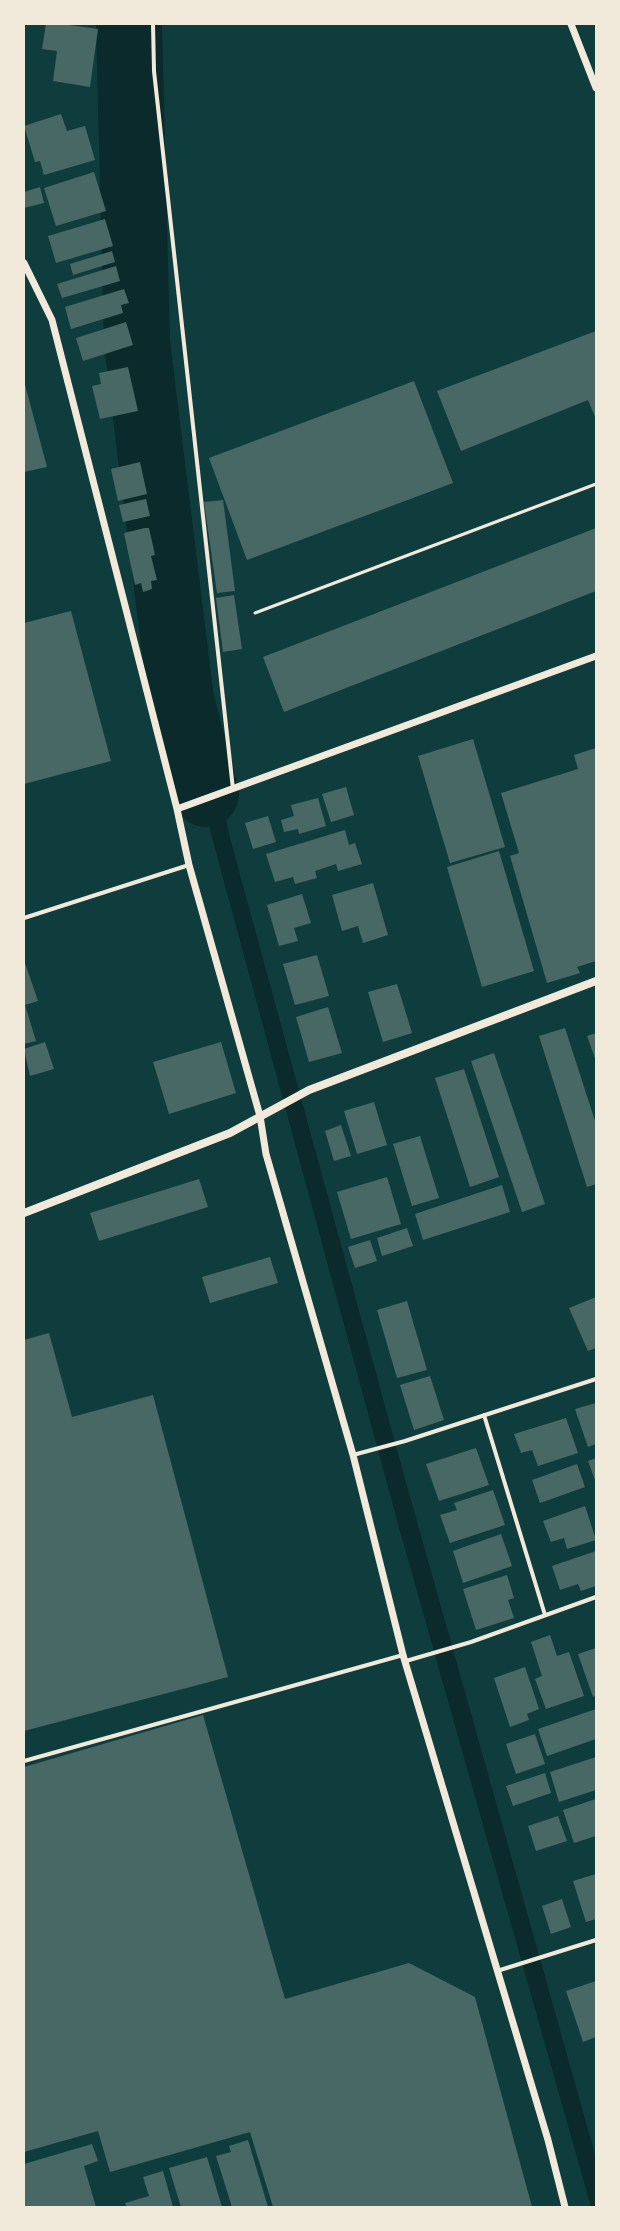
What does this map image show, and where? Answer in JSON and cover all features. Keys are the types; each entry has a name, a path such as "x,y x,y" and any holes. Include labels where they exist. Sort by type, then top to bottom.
{"main road":[{"path":"24,1213 230,1133 309,1090 596,981"}],"street":[{"path":"153,24 154,71 233,790"},
{"path":"571,24 596,88"},
{"path":"24,263 52,320 177,809 189,865 260,1116 268,1162 353,1455 404,1658 548,2140 565,2207"},
{"path":"177,809 233,790 596,656"},
{"path":"24,918 189,865"},
{"path":"353,1455 405,1441 596,1379"},
{"path":"484,1415 545,1615"},
{"path":"24,1761 404,1658 471,1642 596,1597"},
{"path":"497,1971 596,1940"}],"lane":[{"path":"255,613 596,484"}],"water":[{"path":"119,24 140,24 149,220 196,680 230,838 400,1461 596,2158 596,2207 591,2207 398,1524 184,734 163,495 159,411 119,66"}],"building":[{"path":"46,24 62,24 98,29 90,87 53,81 57,51 42,49"},
{"path":"61,114 67,131 85,126 95,160 44,175 40,161 35,162 24,126"},
{"path":"94,172 106,211 56,226 44,188"},
{"path":"40,187 44,203 24,208 24,192"},
{"path":"105,219 113,246 56,263 48,236"},
{"path":"112,251 115,262 73,275 70,264"},
{"path":"116,266 120,281 62,298 57,284"},
{"path":"124,289 129,303 121,305 123,313 71,329 65,307"},
{"path":"126,322 133,345 83,361 76,338"},
{"path":"596,331 596,419 588,400 461,451 437,391"},
{"path":"128,367 138,411 100,419 92,386 101,384 99,373"},
{"path":"24,381 47,467 24,472"},
{"path":"414,381 453,483 247,560 209,458"},
{"path":"140,462 147,494 118,501 111,469"},
{"path":"146,499 150,516 123,522 119,505"},
{"path":"223,500 235,591 217,593 204,502"},
{"path":"149,528 155,555 151,556 157,580 151,581 152,589 143,592 141,583 135,585 124,533"},
{"path":"596,528 596,591 284,712 263,657"},
{"path":"234,595 242,649 223,652 216,598"},
{"path":"71,611 111,761 24,784 24,623"},
{"path":"473,739 505,847 450,863 418,756"},
{"path":"596,748 596,961 577,967 580,973 547,983 510,856 519,853 501,793 578,769 574,755"},
{"path":"346,787 354,815 331,822 322,794"},
{"path":"318,798 326,826 299,834 298,829 284,832 281,820 294,816 291,805"},
{"path":"268,816 276,842 253,849 245,823"},
{"path":"345,830 349,845 355,843 362,864 338,871 336,864 315,871 317,878 295,884 293,877 275,882 266,854"},
{"path":"499,851 534,971 482,987 447,867"},
{"path":"373,883 388,935 363,943 358,926 342,931 332,895"},
{"path":"302,894 311,923 294,928 298,941 279,946 267,905"},
{"path":"317,955 329,996 295,1005 283,964"},
{"path":"24,960 38,1001 25,1005 36,1041 24,1044"},
{"path":"397,984 412,1033 383,1042 368,992"},
{"path":"328,1007 342,1053 309,1062 296,1017"},
{"path":"565,1028 596,1124 596,1184 587,1187 539,1036"},
{"path":"596,1033 596,1061 587,1036"},
{"path":"45,1042 54,1069 30,1076 24,1049"},
{"path":"221,1042 236,1093 169,1114 153,1062"},
{"path":"494,1053 545,1204 522,1212 471,1061"},
{"path":"464,1069 499,1177 470,1187 435,1078"},
{"path":"374,1102 387,1145 357,1154 344,1111"},
{"path":"341,1125 351,1156 334,1161 325,1131"},
{"path":"420,1136 439,1198 412,1206 393,1144"},
{"path":"387,1177 401,1224 351,1239 337,1192"},
{"path":"199,1179 208,1207 99,1241 90,1213"},
{"path":"502,1185 510,1212 423,1240 415,1214"},
{"path":"407,1228 413,1246 382,1256 377,1238"},
{"path":"370,1240 377,1261 355,1268 348,1247"},
{"path":"270,1257 278,1283 210,1303 202,1277"},
{"path":"596,1297 596,1348 588,1351 569,1308"},
{"path":"407,1301 427,1370 397,1378 377,1310"},
{"path":"49,1333 72,1417 153,1395 228,1677 24,1731 24,1340"},
{"path":"430,1376 444,1420 414,1430 400,1385"},
{"path":"596,1403 596,1444 588,1447 575,1409"},
{"path":"566,1418 578,1453 538,1466 532,1450 521,1453 514,1434"},
{"path":"476,1448 489,1485 439,1501 426,1464"},
{"path":"596,1458 596,1483 588,1461"},
{"path":"577,1464 585,1487 540,1503 532,1480"},
{"path":"493,1490 505,1525 450,1543 440,1515 457,1510 454,1503"},
{"path":"585,1506 596,1540 567,1549 564,1538 551,1542 543,1521"},
{"path":"501,1534 512,1566 463,1583 453,1551"},
{"path":"596,1551 596,1586 581,1591 578,1584 560,1590 552,1566"},
{"path":"507,1575 514,1598 508,1600 514,1618 476,1630 463,1589"},
{"path":"550,1635 557,1656 569,1652 584,1696 546,1709 535,1679 542,1676 531,1642"},
{"path":"596,1648 596,1696 593,1697 578,1654"},
{"path":"525,1667 539,1709 527,1714 529,1720 510,1727 494,1678"},
{"path":"596,1709 596,1739 547,1756 538,1729"},
{"path":"203,1715 285,1999 409,1963 475,1997 532,2207 273,2207 250,2132 110,2172 98,2131 24,2152 24,1767"},
{"path":"535,1734 545,1764 516,1774 506,1744"},
{"path":"596,1757 596,1790 559,1802 550,1772"},
{"path":"545,1773 551,1793 513,1806 506,1786"},
{"path":"596,1799 596,1836 574,1843 563,1810"},
{"path":"558,1816 567,1841 536,1851 528,1826"},
{"path":"596,1874 596,1919 586,1922 573,1881"},
{"path":"562,1899 571,1927 551,1934 542,1906"},
{"path":"596,1981 596,2037 583,2042 566,1991"},
{"path":"248,2140 268,2207 232,2207 216,2156 231,2152 229,2146"},
{"path":"92,2144 98,2161 84,2166 96,2207 24,2207 24,2164"},
{"path":"207,2157 222,2207 181,2207 169,2168"},
{"path":"163,2171 173,2207 127,2207 125,2203 149,2196 143,2177"}],"waterway":[{"path":"129,24 137,343 181,700 206,794"}]}
